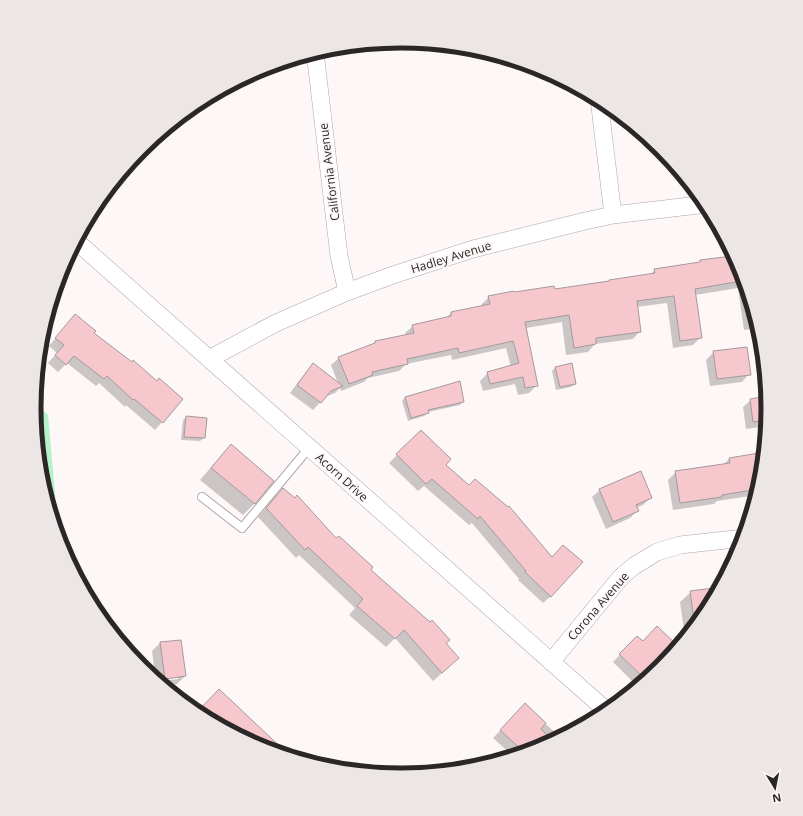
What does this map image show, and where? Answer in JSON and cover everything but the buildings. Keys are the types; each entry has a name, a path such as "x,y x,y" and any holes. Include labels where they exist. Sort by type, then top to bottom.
{"street":[{"name":"California Avenue","path":"315,58 339,256 347,292"},
{"path":"600,107 613,215"},
{"name":"Hadley Avenue","path":"209,359 276,323 347,292 393,275 473,249 613,215 699,205"},
{"name":"Acorn Drive","path":"80,245 603,707"},
{"name":"Corona Avenue","path":"551,662 621,578 634,566 657,552 680,545 738,539"}],"lane":[{"path":"202,496 242,528 309,448"}],"green space":[{"path":"41,409 48,415 57,514 44,455"}]}
